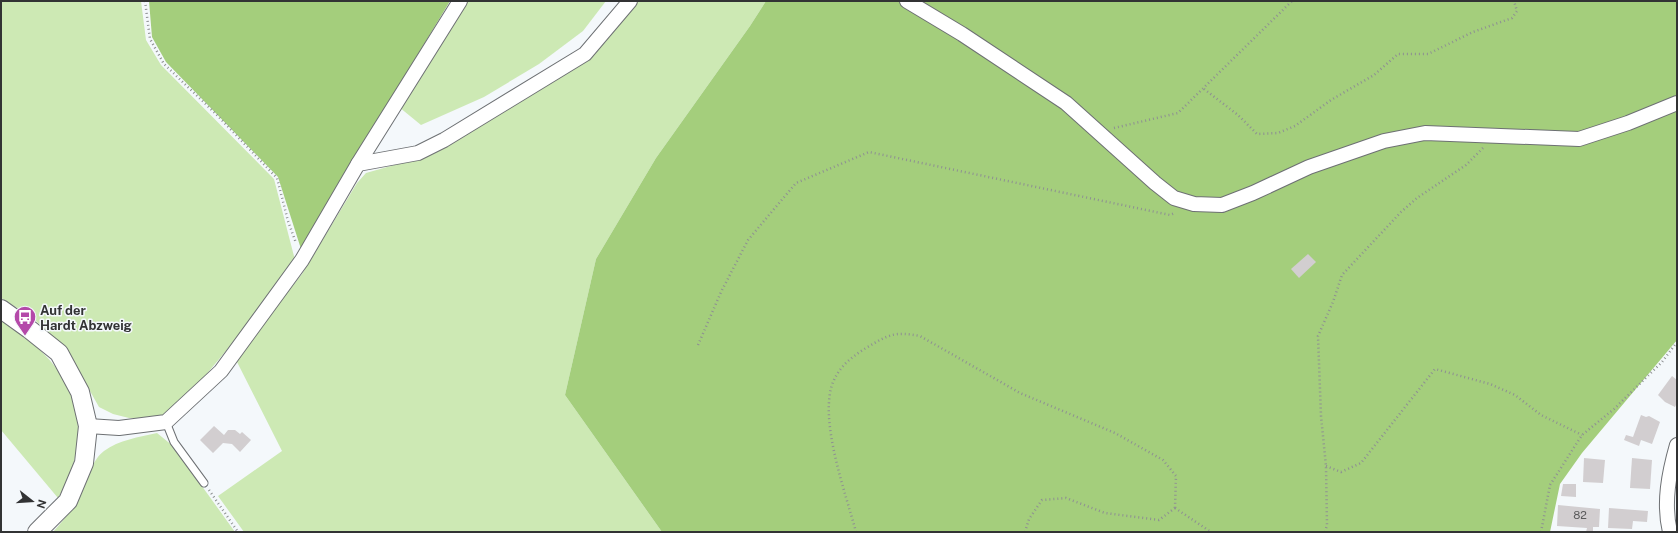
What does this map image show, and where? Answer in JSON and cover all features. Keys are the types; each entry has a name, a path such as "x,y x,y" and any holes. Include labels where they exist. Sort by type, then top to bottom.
{"street":[{"path":"88,426 119,428 166,422 221,371 302,260 358,164 460,1"},
{"path":"358,164 418,153 444,140 585,54 630,1"},
{"path":"908,1 962,34 1066,103 1097,132 1174,198 1194,204 1222,205 1253,193 1309,167 1384,141 1426,133 1495,137 1578,139 1628,123 1677,103"},
{"path":"1,309 59,353 80,392 88,426 84,463 68,500 36,532"},
{"path":"1670,532 1667,502 1670,468 1677,445"}],"lane":[{"path":"166,422 174,442 204,483"}],"path":[{"path":"145,1 150,39 164,64 216,114 277,178 288,222 302,260"},
{"path":"1097,132 1178,113 1292,1"},
{"path":"1204,89 1238,115 1257,134 1278,133 1295,126 1331,100 1374,75 1398,54 1428,54 1472,32 1512,18 1517,11 1514,1"},
{"path":"1325,532 1327,525 1326,466 1320,416 1318,336 1333,302 1342,275 1401,212 1417,198 1466,165 1495,137"},
{"path":"698,345 721,292 748,240 796,183 868,152 1170,215 1194,204"},
{"path":"856,532 830,432 828,409 829,394 834,379 852,356 885,336 902,332 920,336 1020,393 1115,433 1163,460 1176,476 1175,508"},
{"path":"1541,532 1550,485 1582,435 1614,409 1662,362 1677,342"},
{"path":"1326,466 1341,472 1361,463 1435,369 1490,384 1515,395 1541,415 1582,435"},
{"path":"204,483 238,532"},
{"path":"1025,532 1029,519 1042,500 1066,498 1105,513 1159,520 1175,508"},
{"path":"1175,508 1211,532"}],"green space":[{"path":"1,1 141,1 146,40 161,65 274,179 295,260 240,334 205,376 177,405 163,415 147,418 129,418 113,414 99,407 69,354 32,317 1,298"},
{"path":"149,1 450,1 301,249 278,177 166,62 152,37"},
{"path":"467,1 606,1 583,31 539,64 484,97 421,125 399,107"},
{"path":"637,1 766,1 750,26 656,158 596,259 565,395 662,532 244,532 218,496 282,451 235,358 302,274 357,183 366,173 433,154 501,113 627,15"},
{"path":"766,1 1677,1 1677,340 1582,453 1560,484 1550,532 662,532 565,395 596,259 656,158 750,26"},
{"path":"1,320 42,352 56,368 67,385 74,403 78,422 78,440 75,460 68,479 58,498 1,430"},
{"path":"157,433 173,446 235,532 53,532 76,503 93,465 104,451 116,444"}],"building":[{"path":"1308,254 1316,262 1299,278 1291,269"},
{"path":"1672,376 1677,380 1677,403 1675,407 1665,402 1658,395"},
{"path":"1641,415 1646,417 1649,416 1660,422 1652,444 1641,440 1639,446 1624,440 1626,435 1633,437"},
{"path":"214,426 224,435 228,430 235,430 240,434 242,432 251,440 240,452 232,444 223,443 213,453 200,440"},
{"path":"1584,458 1605,460 1603,483 1583,482"},
{"path":"1632,458 1652,460 1650,489 1630,488"},
{"path":"1563,484 1576,484 1576,497 1561,496"},
{"path":"1558,505 1600,509 1599,527 1593,527 1593,532 1586,532 1587,528 1557,526"},
{"path":"1609,508 1648,511 1647,522 1633,521 1632,529 1608,528"}],"place":[{"name":"Auf der Hardt Abzweig","path":"25,336"}]}
